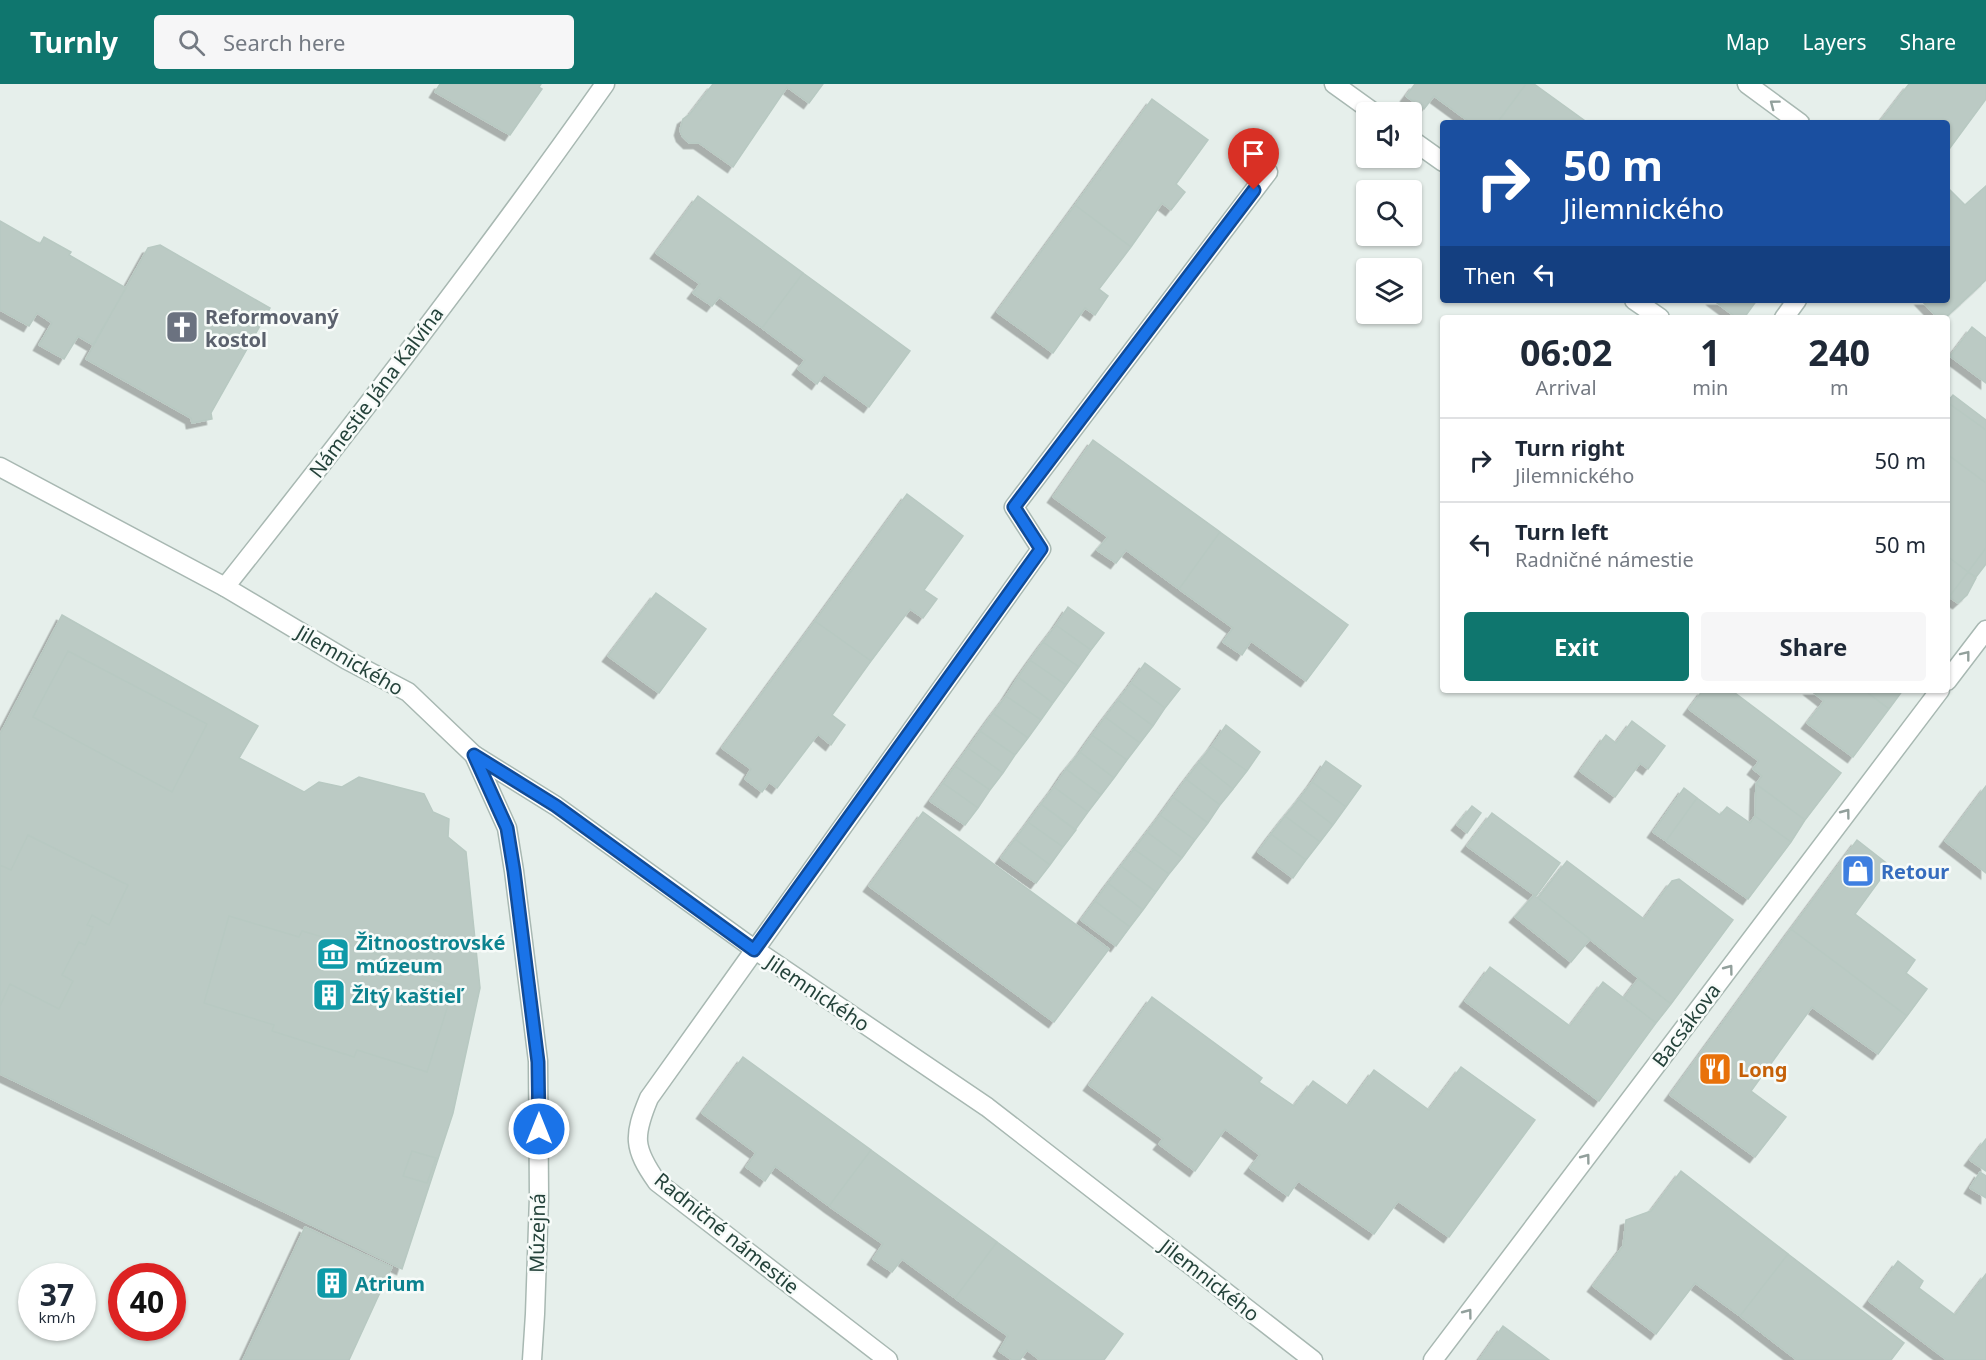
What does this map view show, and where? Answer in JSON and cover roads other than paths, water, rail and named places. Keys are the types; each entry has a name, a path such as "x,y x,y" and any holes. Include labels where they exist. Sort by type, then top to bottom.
{"street":[{"name":"Námestie Jána Kalvína","path":"225,586 294,500 526,196 605,84"},
{"path":"1334,84 1359,102"},
{"path":"1748,84 1796,120"},
{"path":"1422,147 1440,160"},
{"name":"Radničné námestie","path":"888,1360 657,1182 642,1160 637,1137 642,1116 649,1098 1041,549 1014,507 1268,172"},
{"path":"1639,303 1656,315"},
{"name":"Jilemnického","path":"0,467 225,586 347,660 408,692 474,755 556,806 754,950 987,1107 1313,1360"},
{"path":"1950,677 1986,630"},
{"name":"Bacsákova","path":"1433,1360 1938,693"},
{"name":"Múzejná","path":"474,755 507,828 538,1062 539,1197 532,1360"}],"place":[{"name":"Reformovaný kostol","path":"182,327"},
{"name":"Retour","path":"1858,871"},
{"name":"Žitnoostrovské múzeum","path":"333,954"},
{"name":"Žltý kaštieľ","path":"329,995"},
{"name":"Long","path":"1715,1069"},
{"name":"Atrium","path":"332,1283"}]}
